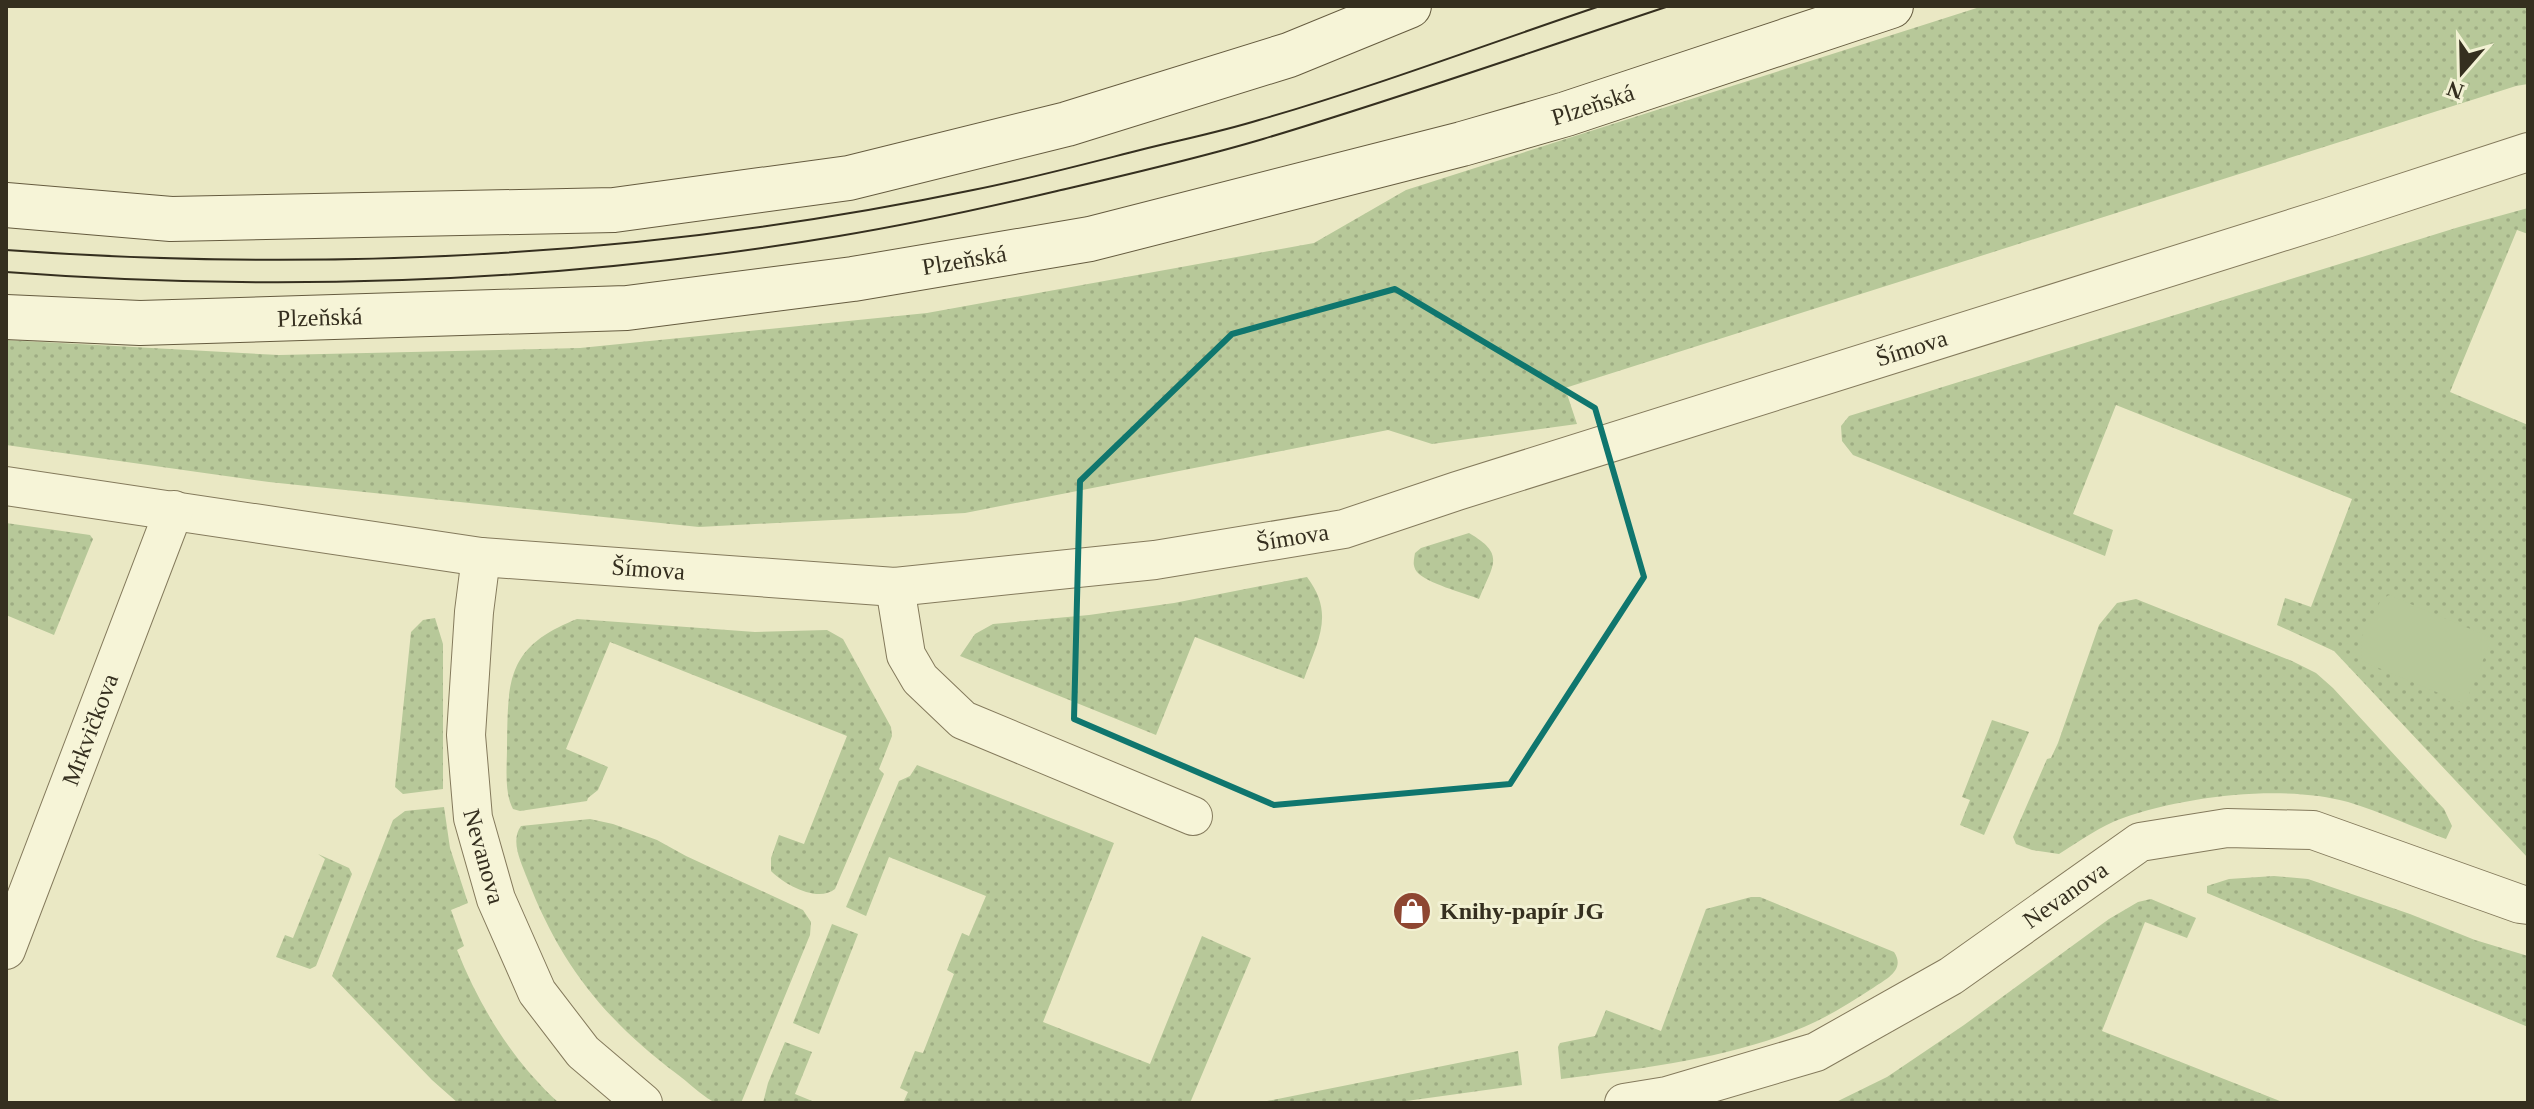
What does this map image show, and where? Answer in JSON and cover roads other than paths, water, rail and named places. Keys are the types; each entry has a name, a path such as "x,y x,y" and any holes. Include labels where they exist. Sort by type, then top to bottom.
{"main road":[{"path":"6,205 171,219 614,210 849,178 1067,124 1289,55 1409,6"},
{"name":"Plzeňská","path":"6,317 140,323 627,308 853,279 1090,239 1462,144 1566,114 1891,6"}],"street":[{"name":"Šímova","path":"6,486 481,557 895,587 1155,560 1344,529 2528,152"},
{"name":"Mrkvičkova","path":"6,950 174,510"},
{"name":"Nevanova","path":"481,557 466,735 473,818 496,899 537,992 583,1052 643,1103"},
{"path":"895,587 906,655 920,679 963,720 1193,816"},
{"name":"Nevanova","path":"1624,1103 1667,1096 1816,1052 1951,976 2140,842 2227,828 2313,830 2528,905"}],"tram line":[{"path":"6,250 248,260 370,259 613,244 854,212 1015,181 1244,124 1388,79 1600,6"},
{"path":"6,272 214,282 424,279 632,264 839,236 1003,204 1238,146 1416,91 1669,6"}],"place":[{"name":"Knihy-papír JG","path":"1412,911"}]}
